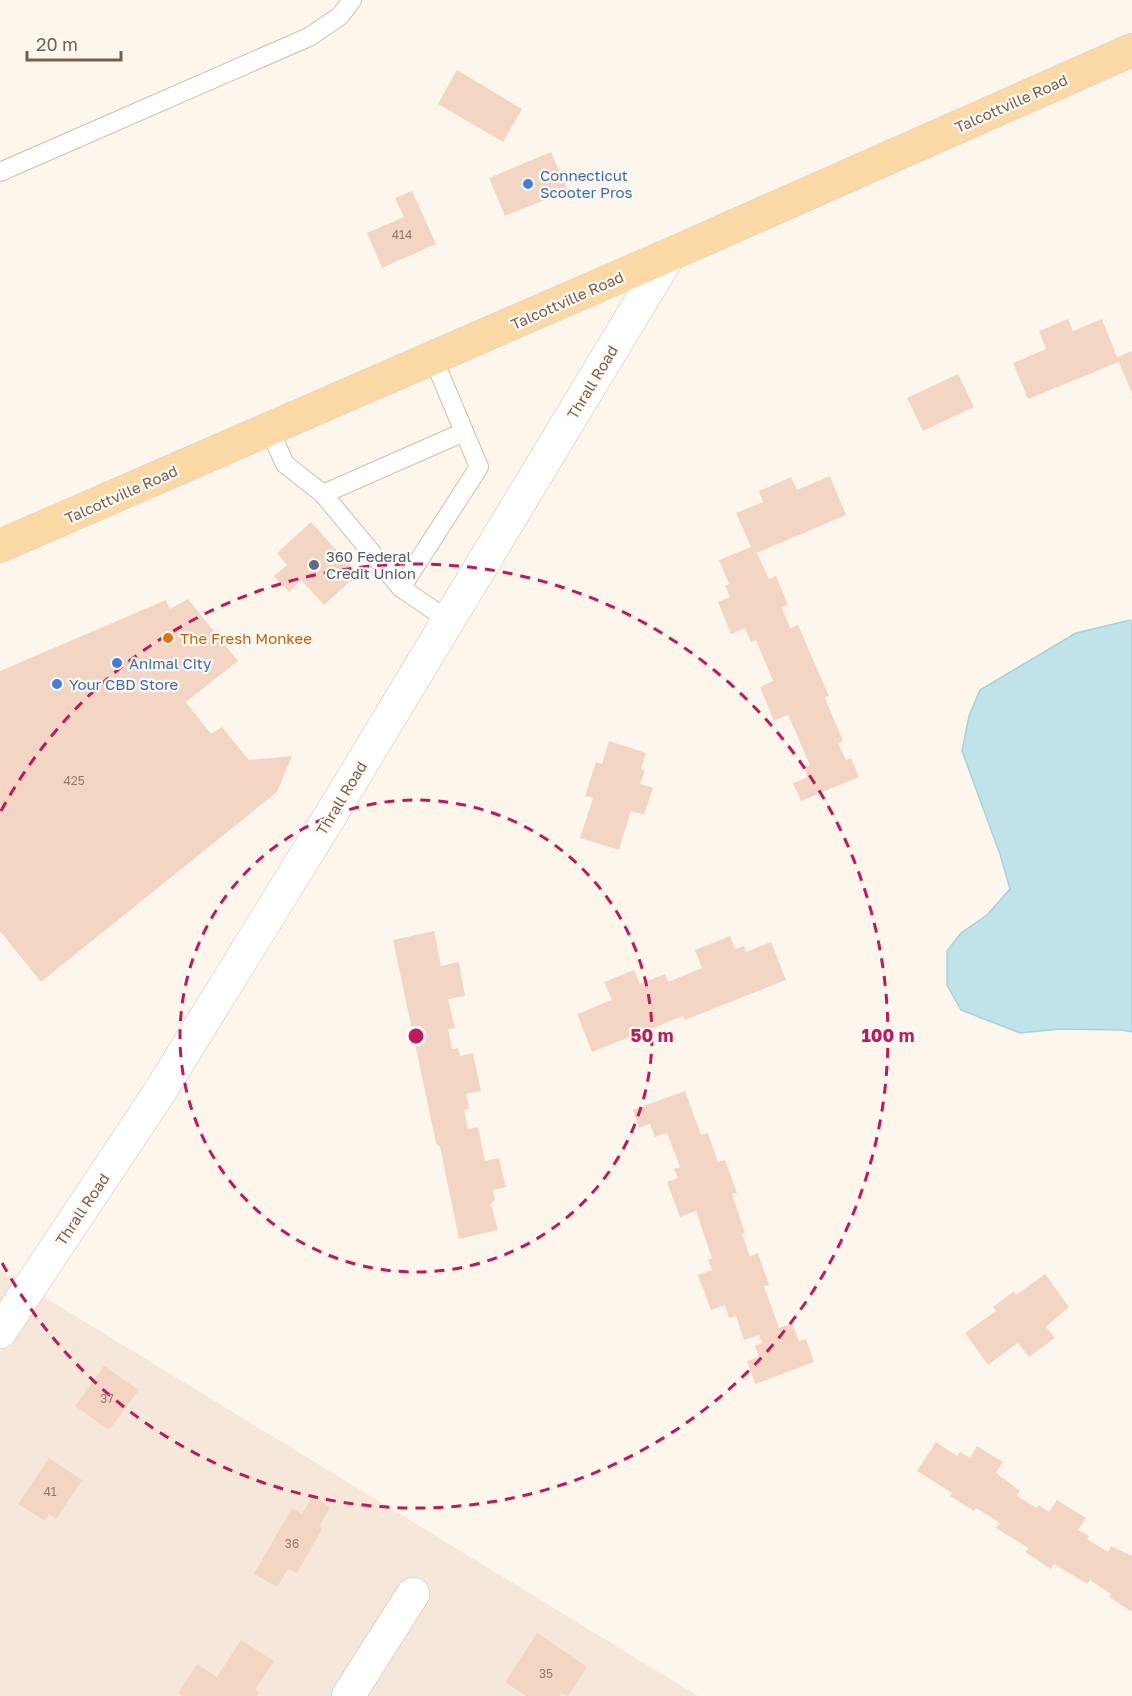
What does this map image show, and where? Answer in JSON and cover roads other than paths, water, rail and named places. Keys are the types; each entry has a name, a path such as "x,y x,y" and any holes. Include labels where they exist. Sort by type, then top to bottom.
{"main road":[{"name":"Talcottville Road","path":"0,546 669,255 1132,50"}],"street":[{"name":"Thrall Road","path":"2,1326 159,1093 339,803 669,255"},
{"path":"348,1696 413,1594"}],"lane":[{"path":"0,172 309,37 340,16 352,0"},
{"path":"401,588 479,467 433,358"},
{"path":"269,429 285,464 323,494 401,588 448,620"},
{"path":"323,494 464,432"}],"water":[{"path":"1130,620 1132,624 1132,1032 1060,1029 1020,1033 961,1010 947,985 947,951 961,933 987,915 1010,889 1000,854 962,751 969,716 980,690 1076,633"}],"place":[{"name":"Connecticut Scooter Pros","path":"528,184"},
{"name":"360 Federal Credit Union","path":"314,565"},
{"name":"The Fresh Monkee","path":"168,638"},
{"name":"Animal City","path":"117,663"},
{"name":"Your CBD Store","path":"57,684"}]}
